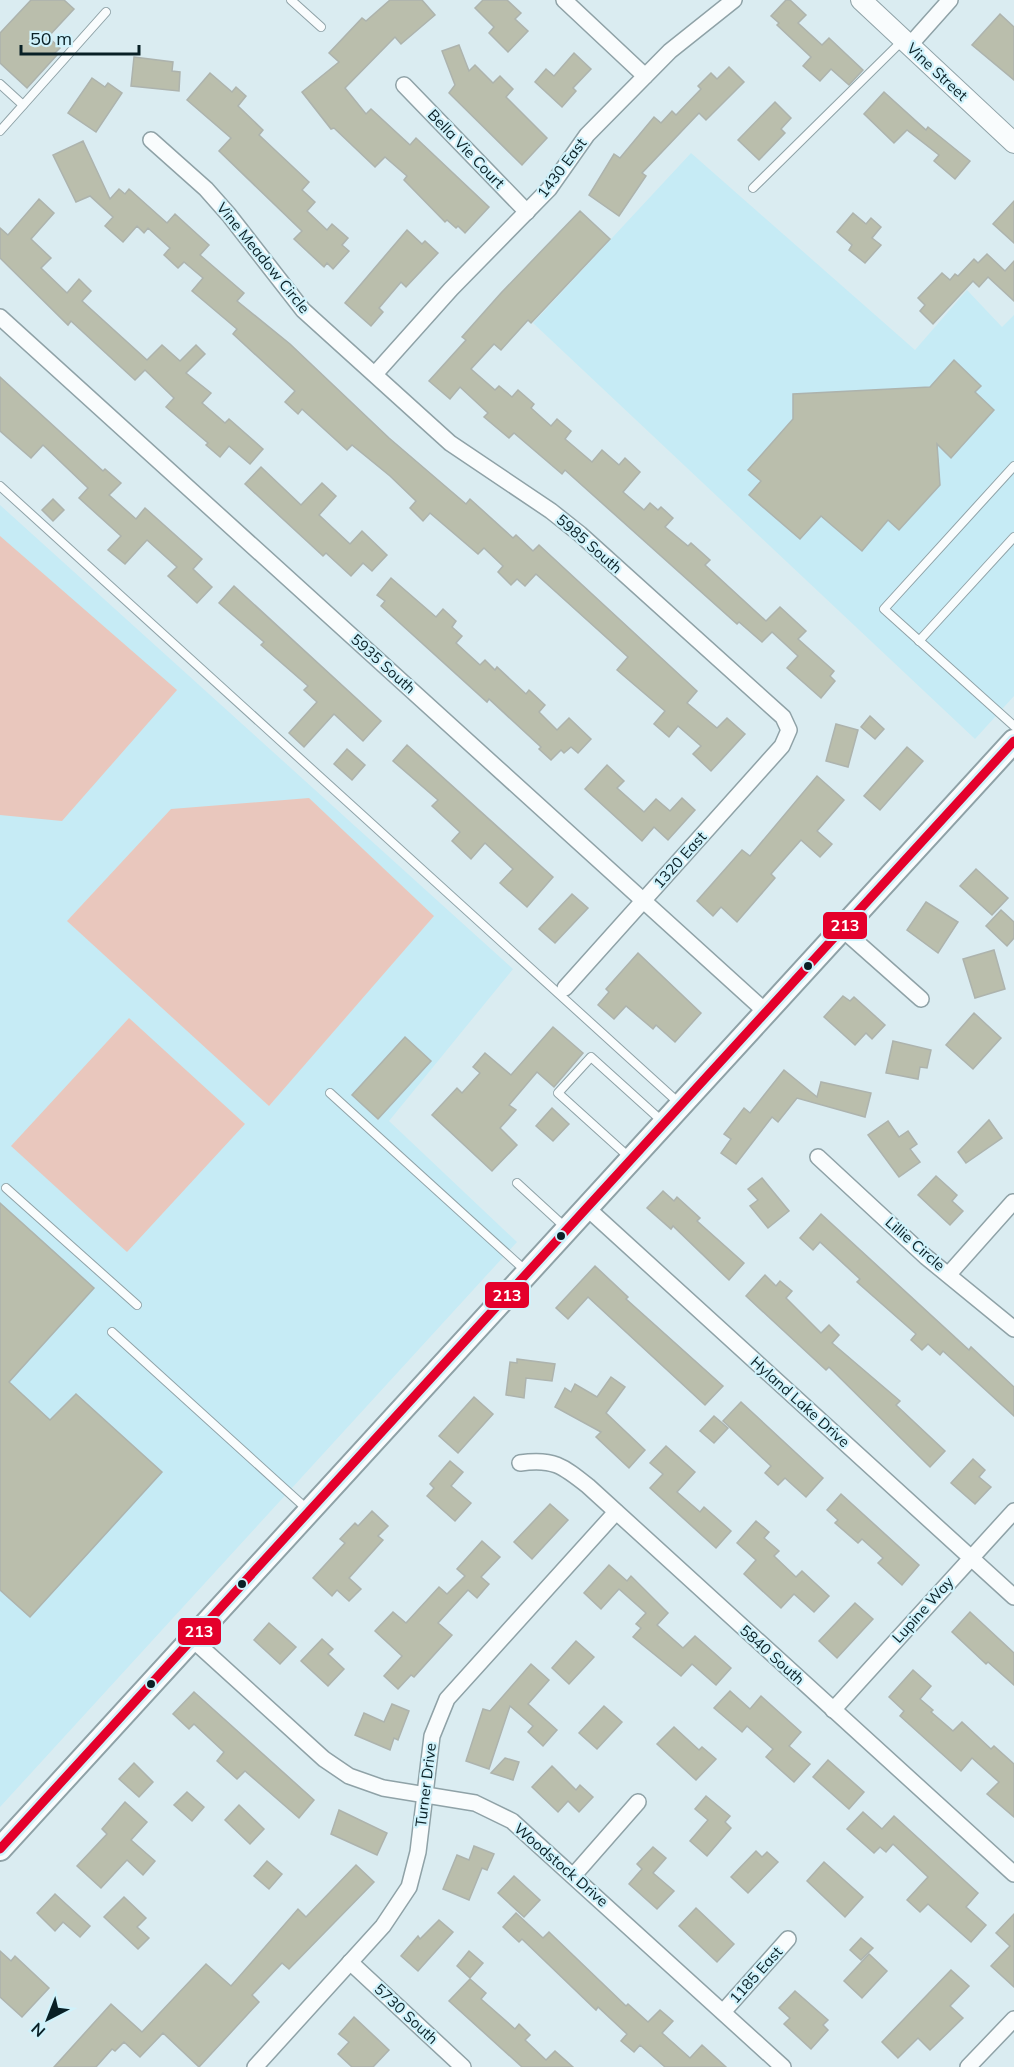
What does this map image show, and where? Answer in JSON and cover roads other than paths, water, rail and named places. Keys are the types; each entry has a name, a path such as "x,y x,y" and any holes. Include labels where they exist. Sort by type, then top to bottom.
{"main road":[{"path":"0,1849 1014,741"}],"street":[{"path":"564,0 645,76"},
{"name":"1430 East","path":"375,374 452,289 549,189 587,135 670,51 734,0"},
{"name":"Vine Street","path":"861,0 1014,143"},
{"path":"906,43 950,0"},
{"name":"Bella Vie Court","path":"404,86 527,212"},
{"name":"Vine Meadow Circle","path":"151,140 206,189 229,214 303,310 375,374"},
{"name":"5935 South","path":"0,316 766,1012"},
{"name":"5985 South","path":"375,374 450,443 551,511 580,534 772,706 783,717 789,730"},
{"name":"1320 East","path":"565,988 773,757 786,739 789,730"},
{"path":"842,929 921,999"},
{"name":"Lillie Circle","path":"818,1157 926,1257 1014,1329"},
{"path":"949,1274 1013,1202"},
{"name":"Hyland Lake Drive","path":"587,1208 1014,1597"},
{"name":"5840 South","path":"520,1463 541,1460 562,1466 616,1512 1014,1874"},
{"name":"Lupine Way","path":"833,1710 1014,1511"},
{"name":"Turner Drive","path":"255,2067 383,1926 409,1887 418,1852 432,1736 447,1700 616,1512"},
{"name":"Woodstock Drive","path":"192,1639 333,1765 349,1776 383,1788 453,1797 495,1812 528,1834 783,2067"},
{"path":"574,1875 638,1802"},
{"name":"1185 East","path":"723,2012 789,1939"},
{"name":"5730 South","path":"350,1962 463,2067"},
{"path":"968,2067 1014,2019"}],"lane":[{"path":"291,0 321,27"},
{"path":"0,131 106,12"},
{"path":"753,188 906,43"},
{"path":"0,84 23,105"},
{"path":"1014,466 884,609 1014,726"},
{"path":"0,486 681,1105"},
{"path":"920,641 1014,537"},
{"path":"632,1159 558,1093 591,1057 664,1123"},
{"path":"330,1093 527,1273"},
{"path":"517,1184 567,1229"},
{"path":"6,1188 137,1305"},
{"path":"112,1332 310,1510"}]}
